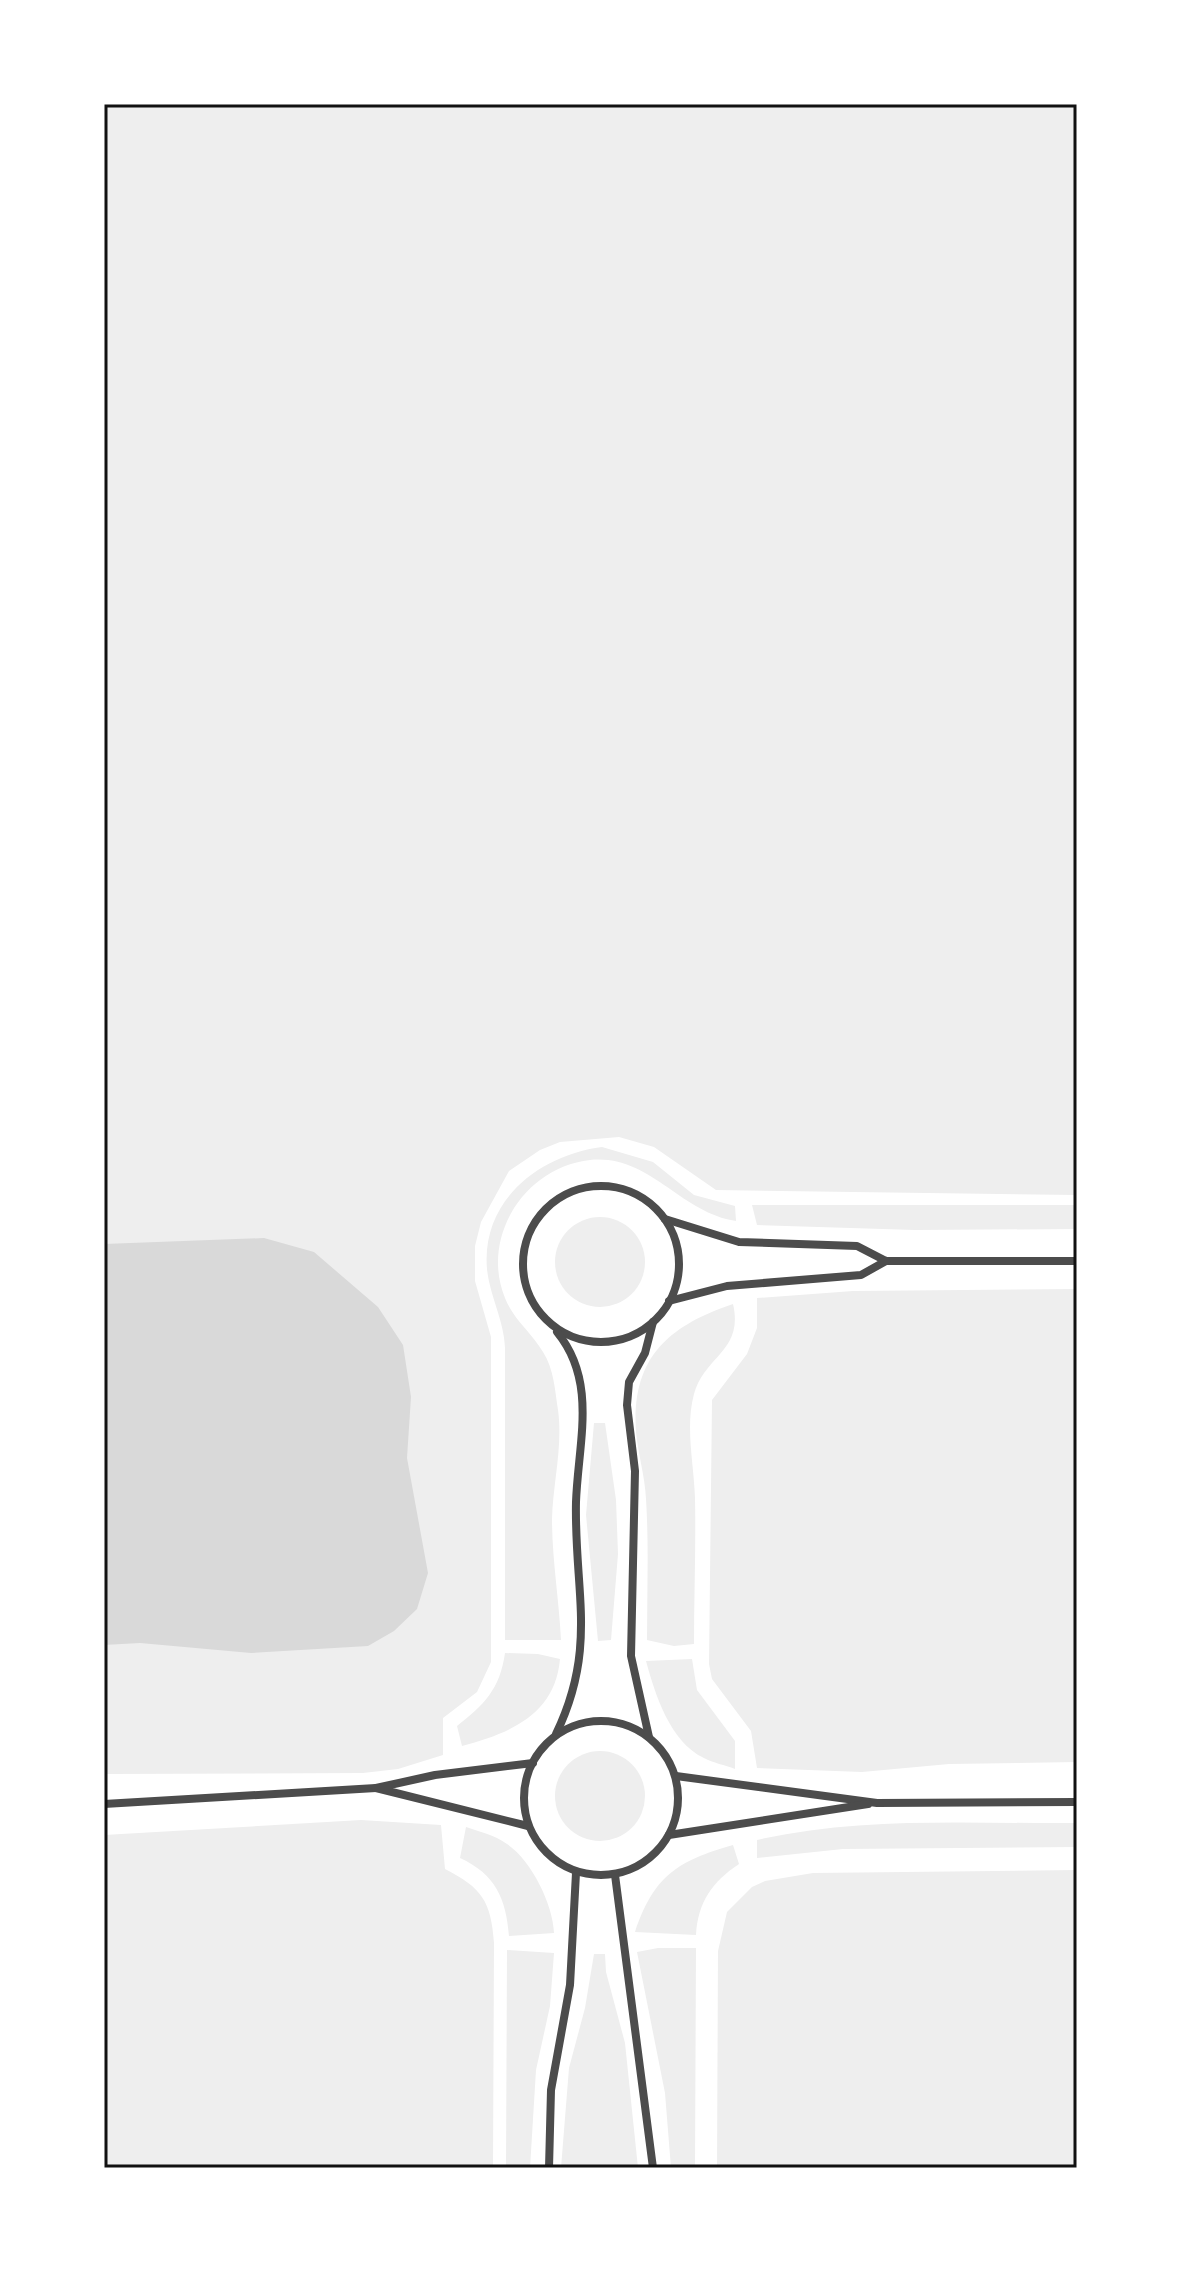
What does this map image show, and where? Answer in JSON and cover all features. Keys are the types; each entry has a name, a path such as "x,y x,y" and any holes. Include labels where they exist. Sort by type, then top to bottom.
{"street":[{"path":"552,1325 585,1340 603,1342 629,1336 653,1322 669,1301 679,1276 680,1258 676,1240 665,1219 643,1198 609,1186 573,1191 543,1212 526,1243 524,1279 539,1312 570,1348 578,1370 583,1440 576,1500 581,1657 573,1698 556,1734 533,1763 523,1800 528,1826 542,1849 576,1873 615,1875 640,1866 661,1849 680,1800 676,1776 666,1754 649,1737 628,1725 605,1721 580,1724 556,1734"},
{"path":"665,1219 739,1242 857,1246 886,1261 1077,1261"},
{"path":"669,1301 727,1286 861,1275 886,1261"},
{"path":"649,1737 631,1656 635,1471 627,1405 629,1382 645,1353 653,1322"},
{"path":"104,1804 376,1788 435,1775 533,1763"},
{"path":"676,1776 877,1803 1077,1802"},
{"path":"376,1788 528,1826"},
{"path":"669,1835 877,1803"},
{"path":"549,2168 551,2090 570,1985 576,1873"},
{"path":"615,1875 653,2168"}],"shaded area":[{"path":"104,104 1077,104 1077,1195 716,1190 654,1147 619,1137 560,1142 540,1150 509,1171 481,1222 475,1246 475,1281 491,1337 491,1662 477,1692 443,1718 443,1755 398,1769 363,1773 104,1774"},
{"path":"602,1147 653,1162 694,1195 735,1206 736,1221 716,1216 648,1175 611,1161 590,1160 567,1165 546,1176 528,1191 514,1209 504,1229 499,1252 499,1275 508,1306 539,1345 554,1380 559,1451 552,1519 561,1640 505,1640 505,1348 487,1269 488,1244 504,1202 519,1185 557,1160"},
{"path":"752,1205 1077,1205 1077,1229 915,1230 757,1225"},
{"path":"600,1217 617,1220 632,1230 642,1245 645,1262 642,1279 632,1294 617,1304 600,1307 583,1304 568,1294 558,1279 555,1262 558,1245 568,1230 583,1220"},
{"path":"264,1238 314,1252 378,1307 403,1345 411,1397 407,1458 428,1573 417,1609 394,1631 368,1646 251,1653 140,1643 104,1645 104,1244"},
{"path":"1077,1289 1077,1762 949,1764 862,1772 757,1768 751,1731 712,1679 709,1664 712,1400 747,1354 757,1328 757,1298 853,1291"},
{"path":"733,1304 733,1333 699,1381 691,1407 695,1516 694,1644 674,1646 647,1640 646,1499 636,1432 636,1406 647,1365 658,1348 690,1323"},
{"path":"594,1423 605,1423 616,1500 618,1554 611,1640 598,1641 586,1515"},
{"path":"505,1653 538,1654 560,1659 549,1694 539,1708 513,1728 462,1746 457,1726 475,1711 495,1686"},
{"path":"692,1659 697,1690 735,1741 735,1769 692,1751 673,1729 659,1702 646,1661"},
{"path":"600,1751 617,1755 632,1764 641,1779 645,1796 641,1813 632,1828 617,1837 600,1841 583,1837 568,1828 559,1813 555,1796 559,1779 568,1764 583,1755"},
{"path":"361,1820 441,1825 445,1869 476,1890 487,1906 494,1943 493,2168 104,2168 104,1835"},
{"path":"916,1823 1077,1823 1077,1847 843,1849 757,1858 757,1840 836,1827"},
{"path":"466,1827 492,1836 516,1851 545,1896 554,1933 509,1936 505,1910 496,1889 482,1872 460,1858"},
{"path":"733,1845 739,1864 721,1878 708,1894 697,1923 696,1935 635,1932 650,1897 670,1874 697,1857"},
{"path":"1077,1870 1077,2168 717,2168 718,1951 727,1912 752,1887 765,1881 813,1873"},
{"path":"658,1948 696,1948 695,2168 671,2168 665,2093 637,1952"},
{"path":"507,1950 554,1953 550,2006 536,2070 530,2168 506,2168"},
{"path":"594,1954 605,1954 606,1972 625,2043 638,2168 561,2168 569,2068 585,2008"}]}
